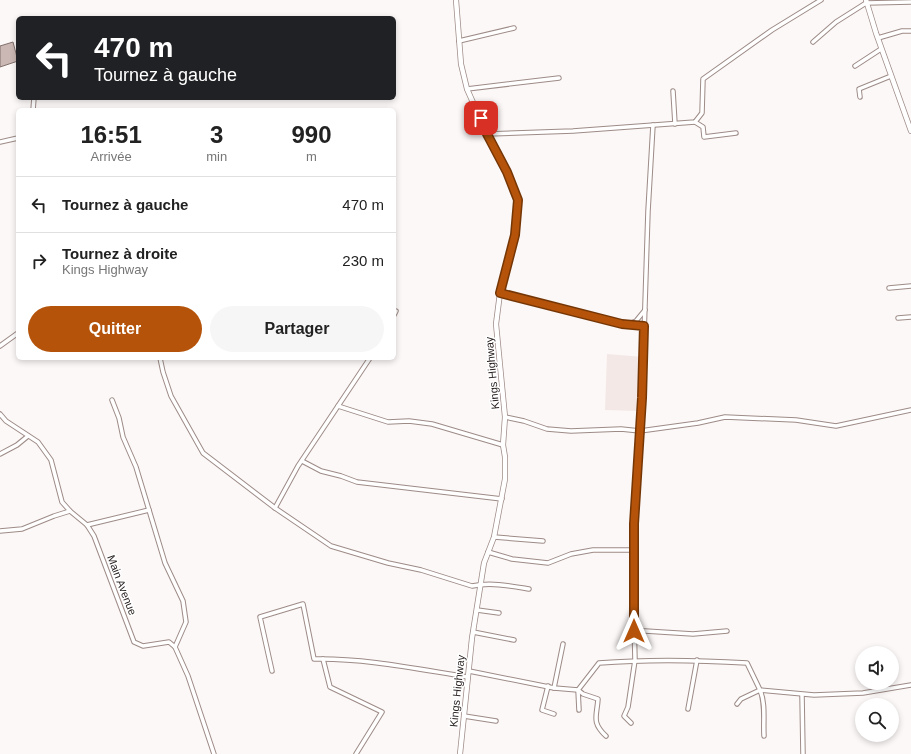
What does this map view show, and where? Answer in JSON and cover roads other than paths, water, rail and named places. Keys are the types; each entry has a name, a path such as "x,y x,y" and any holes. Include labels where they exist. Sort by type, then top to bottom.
{"street":[{"name":"Kings Highway","path":"456,0 461,64 467,89 487,134 507,172 518,200 515,235 500,293 496,324 505,417 503,445 505,457 505,479 494,537 484,563 473,632 460,754"},
{"path":"695,122 702,113 703,79 772,30 821,0"},
{"path":"866,1 881,49 911,131"},
{"path":"813,42 836,22 866,1 911,2"},
{"path":"459,41 514,28"},
{"path":"878,38 902,31 911,31"},
{"path":"855,66 881,49"},
{"path":"860,97 859,88 891,76"},
{"path":"467,89 559,78"},
{"path":"673,91 675,124"},
{"path":"487,134 695,122 703,127 704,137 736,133"},
{"path":"631,723 624,716 628,706 635,660 633,550 635,491 640,431 648,211 653,125"},
{"path":"0,142 16,138"},
{"path":"889,288 911,286"},
{"path":"500,293 628,324 644,326"},
{"path":"628,324 636,320 645,310"},
{"path":"898,318 911,317"},
{"path":"0,346 16,334"},
{"path":"160,360 162,372 171,396 203,453 275,508 331,546 388,563 422,570 472,586 481,584 529,589"},
{"path":"275,508 302,461 369,360"},
{"path":"112,400 119,418 123,437 136,467 165,563 183,601 186,622 175,647 188,676 214,754"},
{"path":"338,406 388,422 409,421 432,424 503,445"},
{"path":"505,417 524,421 546,429 571,431 621,429 640,431 698,423 725,417 796,420 836,426 911,410"},
{"name":"Main Avenue","path":"0,414 6,421 38,442 51,460 62,502 70,511 87,525 94,536 134,642 143,646 169,642 175,647"},
{"path":"0,454 17,445 28,436"},
{"path":"302,461 321,471 357,482 502,499"},
{"path":"87,525 149,510"},
{"path":"0,531 22,529 70,511"},
{"path":"494,537 543,541"},
{"path":"488,552 512,559 548,563 571,554 593,550 633,550"},
{"path":"272,671 260,618 303,604 314,659 366,662 468,677"},
{"path":"477,610 499,613"},
{"path":"634,631 645,630 693,634 727,632"},
{"path":"473,632 514,640"},
{"path":"554,688 563,644"},
{"path":"322,659 330,687 382,712 356,754"},
{"path":"579,710 578,690 599,663 635,660 697,660 747,663 764,700 764,736"},
{"path":"688,709 697,660"},
{"path":"469,671 554,688 578,690 583,694 598,699 595,716 598,729 606,736"},
{"path":"737,704 741,698 760,690 802,695 863,693 911,684"},
{"path":"548,686 542,710 554,714"},
{"path":"802,695 803,754"},
{"path":"464,716 496,721"}]}
